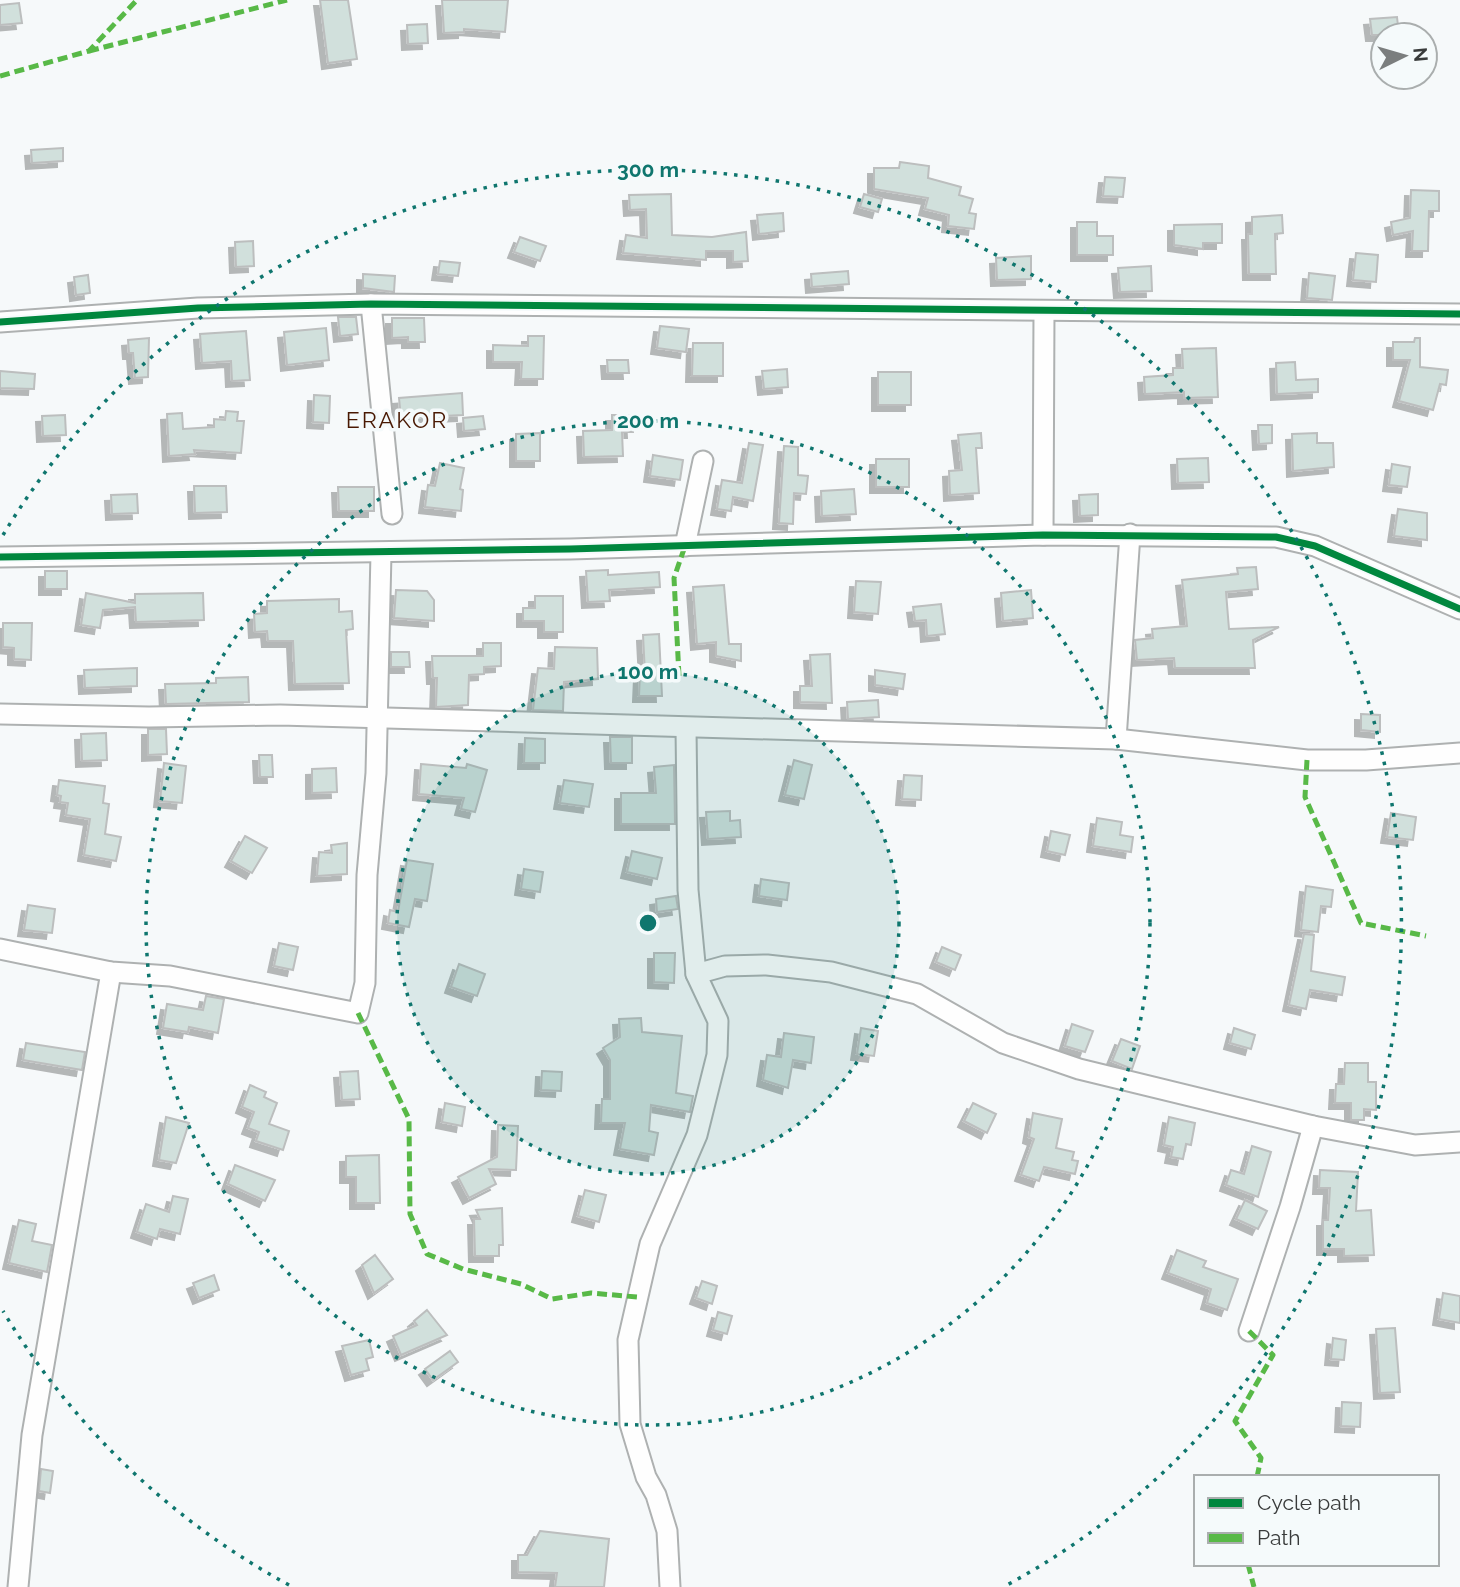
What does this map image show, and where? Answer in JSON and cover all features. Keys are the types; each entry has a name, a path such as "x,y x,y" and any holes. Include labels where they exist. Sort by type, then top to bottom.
{"street":[{"path":"371,304 392,514"},
{"path":"0,322 198,308 371,304 633,304 1044,312 1460,314"},
{"path":"1043,535 1044,312"},
{"path":"685,546 704,461"},
{"path":"1115,739 1130,534"},
{"path":"0,557 381,553 1043,535 1276,537 1302,543 1460,610"},
{"path":"0,949 111,972 170,976 358,1013 365,984 367,875 376,773 381,553"},
{"path":"0,714 149,717 280,715 1115,739 1307,760 1366,760 1460,753"},
{"path":"670,1587 667,1531 637,1451 631,1424 628,1340 648,1251 697,1135 718,1055 718,1021 696,974 688,890 686,728"},
{"path":"696,974 725,966 767,965 831,972 917,995 1003,1043 1079,1069 1313,1126 1415,1145 1460,1142"},
{"path":"18,1587 32,1435 111,972"},
{"path":"1249,1331 1290,1207 1313,1126"}],"building":[{"path":"320,0 348,0 357,59 328,63"},
{"path":"442,0 508,0 505,32 464,29 464,32 444,33"},
{"path":"19,3 22,23 0,25 0,5"},
{"path":"1397,17 1397,21 1370,21"},
{"path":"427,24 428,43 408,44 407,25"},
{"path":"63,148 63,161 32,163 31,150"},
{"path":"900,162 929,166 928,178 961,187 959,195 973,199 969,213 976,214 974,229 948,226 949,215 925,209 928,198 874,189 874,168 899,168"},
{"path":"1105,177 1125,178 1123,197 1103,196"},
{"path":"1411,190 1439,191 1439,211 1429,211 1428,251 1412,251 1413,231 1393,235 1391,222 1410,218"},
{"path":"671,194 672,235 712,237 746,232 748,261 733,262 733,251 706,251 706,260 623,253 626,235 647,238 646,209 630,210 629,195"},
{"path":"864,194 882,199 878,212 860,207"},
{"path":"783,213 784,231 759,234 757,215"},
{"path":"1282,215 1283,233 1275,234 1276,274 1249,274 1248,234 1252,234 1252,217"},
{"path":"1077,222 1097,222 1097,236 1113,236 1113,255 1077,255"},
{"path":"1222,224 1222,243 1203,243 1203,249 1174,245 1174,225"},
{"path":"520,237 546,246 540,261 514,252"},
{"path":"253,241 254,266 236,267 235,242"},
{"path":"1356,253 1378,255 1376,282 1353,280"},
{"path":"1031,256 1031,279 997,280 996,258"},
{"path":"440,261 460,263 458,276 438,274"},
{"path":"1151,266 1152,291 1120,292 1118,268"},
{"path":"848,271 849,284 812,287 811,274"},
{"path":"1309,273 1335,276 1332,300 1307,298"},
{"path":"363,274 395,276 394,292 363,288"},
{"path":"88,275 90,293 76,295 74,277"},
{"path":"338,317 356,317 358,334 340,336"},
{"path":"392,318 424,318 425,342 408,342 408,337 392,338"},
{"path":"660,326 689,329 686,352 657,348"},
{"path":"326,328 329,360 287,365 284,332"},
{"path":"246,331 250,380 232,381 231,361 202,363 200,334"},
{"path":"528,336 544,336 543,379 521,379 522,362 493,362 493,345 528,346"},
{"path":"149,338 148,377 135,378 133,353 129,353 128,340"},
{"path":"1415,338 1420,338 1420,367 1448,370 1446,385 1440,384 1433,410 1399,401 1410,360 1393,360 1393,342 1414,342"},
{"path":"693,343 723,343 723,376 692,376"},
{"path":"1216,348 1218,397 1184,398 1184,392 1145,394 1144,377 1173,375 1173,368 1183,368 1182,349"},
{"path":"607,360 628,360 629,373 608,373"},
{"path":"1295,362 1296,380 1318,379 1318,392 1277,394 1276,363"},
{"path":"787,369 788,387 764,389 762,371"},
{"path":"0,371 35,374 34,389 0,388"},
{"path":"878,372 911,372 911,405 878,405"},
{"path":"462,393 463,415 401,418 399,398"},
{"path":"314,395 330,396 329,423 313,422"},
{"path":"226,411 238,412 237,421 244,421 241,453 194,450 195,454 169,456 167,414 182,413 183,429 214,427 214,419 225,420"},
{"path":"65,415 66,435 43,436 42,416"},
{"path":"612,415 632,415 633,432 622,432 623,456 584,457 583,431 612,430"},
{"path":"483,416 485,429 464,431 463,418"},
{"path":"1258,425 1272,425 1272,443 1259,444"},
{"path":"540,433 540,461 516,461 516,434"},
{"path":"981,433 982,448 976,448 979,493 950,495 949,471 962,470 958,435"},
{"path":"1317,433 1317,443 1333,443 1334,467 1293,471 1292,434"},
{"path":"749,443 763,445 753,501 733,497 731,511 717,509 722,480 742,483"},
{"path":"784,446 798,447 798,475 808,476 806,494 794,493 793,524 779,523"},
{"path":"653,455 683,460 680,480 650,476"},
{"path":"1208,458 1209,482 1178,483 1177,459"},
{"path":"876,459 909,459 909,487 876,487"},
{"path":"440,463 464,468 460,489 463,490 461,511 425,507 428,485 435,486"},
{"path":"1392,464 1410,467 1407,487 1389,485"},
{"path":"194,486 226,486 227,512 195,513"},
{"path":"338,487 374,487 374,511 339,511"},
{"path":"854,489 856,514 822,516 821,491"},
{"path":"137,494 138,513 112,514 111,495"},
{"path":"1098,494 1098,515 1080,516 1079,495"},
{"path":"1398,509 1427,513 1427,540 1394,536"},
{"path":"1256,567 1258,589 1226,592 1229,629 1279,627 1253,640 1255,668 1175,668 1174,658 1137,660 1135,640 1153,638 1152,629 1187,626 1182,580 1238,574 1237,568"},
{"path":"608,570 608,575 659,572 660,587 609,590 610,601 588,602 586,571"},
{"path":"45,571 67,571 67,589 45,589"},
{"path":"856,581 881,582 878,614 854,612"},
{"path":"724,585 729,644 741,644 741,661 716,656 716,642 697,644 693,587"},
{"path":"396,590 427,591 434,600 434,621 394,618"},
{"path":"1031,590 1033,618 1003,621 1001,593"},
{"path":"86,593 135,603 135,594 203,593 204,620 136,622 135,607 103,610 100,628 81,625"},
{"path":"535,596 563,596 563,632 544,632 544,621 523,621 523,608 535,608"},
{"path":"339,599 339,612 352,611 353,629 346,630 349,683 295,684 293,641 268,641 267,631 255,632 254,614 267,613 267,601"},
{"path":"941,604 945,634 927,636 926,620 915,621 913,607"},
{"path":"3,623 32,623 31,660 14,659 14,648 3,647"},
{"path":"659,634 662,696 639,696 640,673 645,674 643,635"},
{"path":"483,643 501,643 501,666 484,667 484,674 469,675 468,705 436,707 437,678 433,678 432,656 483,656"},
{"path":"555,647 597,648 598,679 564,682 563,711 533,710 538,668 554,669"},
{"path":"391,652 409,652 410,667 391,667"},
{"path":"830,654 832,703 800,702 800,686 812,686 810,655"},
{"path":"137,668 137,686 85,688 84,670"},
{"path":"875,670 905,674 903,689 875,685"},
{"path":"248,677 249,702 166,704 165,684 216,683 216,678"},
{"path":"878,700 879,717 848,719 847,702"},
{"path":"1361,714 1380,715 1380,732 1361,730"},
{"path":"148,729 166,729 167,754 148,755"},
{"path":"106,733 107,760 82,761 81,734"},
{"path":"610,737 632,737 632,763 611,763"},
{"path":"525,738 545,739 545,763 524,763"},
{"path":"259,755 272,755 273,777 260,777"},
{"path":"794,760 812,765 804,799 785,795"},
{"path":"164,763 186,766 182,803 160,801"},
{"path":"421,764 466,768 467,764 487,770 475,812 461,809 464,798 419,794"},
{"path":"674,765 675,824 621,824 621,793 656,793 654,767"},
{"path":"336,768 337,792 312,793 312,769"},
{"path":"904,775 922,776 921,800 902,799"},
{"path":"59,780 105,786 103,803 109,804 105,834 121,837 116,861 84,855 90,819 66,815 68,803 60,802 61,796 57,795"},
{"path":"564,780 593,784 589,807 560,803"},
{"path":"730,811 730,821 740,820 741,837 708,839 706,812"},
{"path":"1391,813 1416,817 1413,840 1387,837"},
{"path":"1097,818 1122,822 1120,835 1133,837 1131,852 1093,846"},
{"path":"1051,831 1070,835 1065,855 1047,851"},
{"path":"245,836 267,848 252,873 231,861"},
{"path":"347,843 347,874 317,876 319,852 332,853 331,845"},
{"path":"632,851 662,858 657,879 627,872"},
{"path":"407,860 433,864 427,901 415,899 409,927 388,923 390,910 398,912"},
{"path":"524,869 543,872 540,892 521,889"},
{"path":"761,879 789,883 787,900 759,896"},
{"path":"1306,886 1333,890 1331,907 1321,906 1318,932 1301,930"},
{"path":"676,896 678,909 657,912 656,899"},
{"path":"28,905 55,909 52,933 24,930"},
{"path":"1304,934 1314,935 1311,971 1345,977 1342,995 1310,990 1306,1009 1289,1005"},
{"path":"279,943 298,947 293,970 274,966"},
{"path":"942,947 961,955 955,970 936,962"},
{"path":"654,953 675,953 674,983 654,982"},
{"path":"459,964 485,974 477,996 451,987"},
{"path":"206,996 224,999 218,1033 189,1027 188,1032 163,1028 167,1004 203,1010"},
{"path":"641,1018 642,1032 682,1036 676,1093 693,1096 690,1112 651,1105 649,1131 658,1133 654,1155 620,1149 625,1123 601,1123 602,1099 610,1099 610,1060 603,1048 620,1037 619,1019"},
{"path":"1072,1024 1093,1031 1085,1052 1065,1046"},
{"path":"861,1028 878,1031 874,1056 857,1054"},
{"path":"1234,1028 1255,1035 1251,1049 1230,1043"},
{"path":"784,1033 814,1037 811,1063 793,1060 788,1088 763,1080 767,1055 781,1057"},
{"path":"1121,1039 1140,1046 1132,1069 1112,1061"},
{"path":"26,1043 85,1052 82,1070 23,1060"},
{"path":"1345,1063 1368,1063 1368,1082 1376,1082 1376,1110 1364,1109 1364,1120 1351,1120 1351,1103 1335,1103 1336,1084 1344,1084"},
{"path":"358,1071 360,1099 342,1100 340,1072"},
{"path":"542,1071 562,1072 561,1091 541,1090"},
{"path":"250,1085 266,1092 264,1097 277,1103 269,1124 289,1131 283,1150 256,1141 259,1132 248,1128 254,1112 242,1107"},
{"path":"445,1103 465,1107 462,1126 442,1122"},
{"path":"973,1103 996,1114 987,1133 964,1121"},
{"path":"1033,1113 1062,1119 1056,1148 1074,1152 1072,1160 1078,1161 1075,1174 1044,1167 1039,1181 1021,1175 1034,1139 1029,1137"},
{"path":"166,1117 189,1123 176,1163 159,1160"},
{"path":"1169,1117 1195,1123 1191,1145 1186,1144 1183,1159 1171,1157 1173,1147 1164,1145"},
{"path":"498,1125 518,1126 516,1170 489,1169 496,1184 469,1198 458,1177 497,1157"},
{"path":"1252,1146 1271,1152 1258,1197 1226,1185 1231,1170 1244,1174"},
{"path":"379,1155 380,1203 356,1203 356,1177 346,1177 346,1156"},
{"path":"235,1165 275,1180 265,1201 228,1184"},
{"path":"1320,1170 1358,1172 1356,1211 1371,1210 1374,1255 1344,1256 1344,1249 1323,1249 1323,1220 1328,1220 1330,1188 1319,1188"},
{"path":"585,1190 606,1195 599,1222 578,1216"},
{"path":"173,1196 188,1199 180,1234 160,1229 157,1239 137,1232 146,1204 169,1212"},
{"path":"1245,1200 1267,1211 1258,1229 1236,1219"},
{"path":"502,1208 503,1245 499,1245 499,1256 475,1256 474,1219 480,1219 476,1210"},
{"path":"19,1220 36,1224 32,1241 52,1245 47,1272 9,1263"},
{"path":"1177,1250 1206,1261 1203,1267 1238,1279 1227,1310 1207,1303 1211,1289 1168,1273"},
{"path":"375,1255 393,1279 374,1293 362,1265"},
{"path":"214,1275 219,1290 199,1298 193,1283"},
{"path":"702,1281 717,1286 712,1304 696,1298"},
{"path":"1443,1293 1460,1296 1460,1323 1439,1319"},
{"path":"427,1310 447,1335 401,1355 393,1336 417,1325 414,1321"},
{"path":"718,1312 732,1316 727,1334 713,1330"},
{"path":"1395,1328 1400,1392 1380,1393 1376,1329"},
{"path":"1333,1338 1346,1340 1344,1360 1331,1359"},
{"path":"369,1340 373,1357 366,1359 369,1370 351,1375 342,1346"},
{"path":"450,1351 458,1362 433,1380 425,1369"},
{"path":"1342,1402 1361,1403 1360,1427 1341,1426"},
{"path":"41,1469 53,1471 50,1493 39,1491"},
{"path":"540,1531 609,1539 604,1587 555,1587 557,1573 518,1572 518,1555 527,1555"}],"marked path":[{"path":"0,76 89,51 137,0"},
{"path":"89,51 287,0"},
{"path":"679,676 674,578 685,546"},
{"path":"1307,760 1305,797 1361,923 1426,936"},
{"path":"358,1013 409,1119 410,1214 427,1254 463,1269 521,1284 552,1299 591,1293 637,1297"},
{"path":"1249,1331 1273,1355 1235,1421 1261,1458 1257,1475"},
{"path":"1249,1566 1254,1587"}],"cycle path":[{"path":"0,322 198,308 371,304 1460,314"},
{"path":"0,557 570,549 1043,535 1276,537 1315,546 1460,609"}],"district":[{"name":"ERAKOR","path":"397,419"}]}
